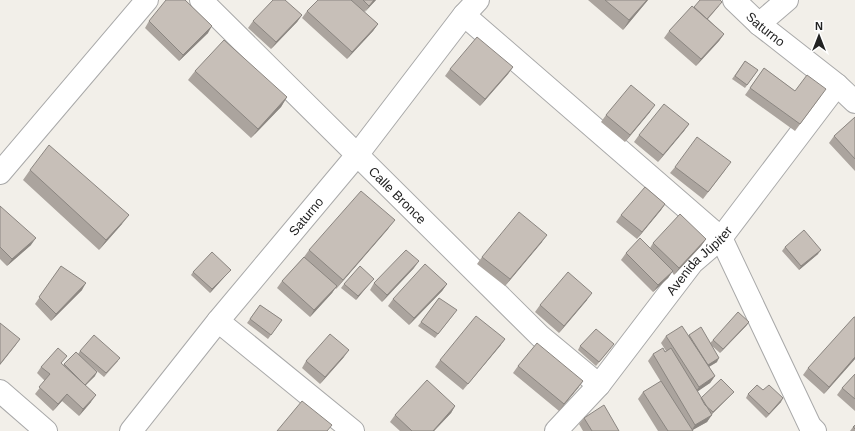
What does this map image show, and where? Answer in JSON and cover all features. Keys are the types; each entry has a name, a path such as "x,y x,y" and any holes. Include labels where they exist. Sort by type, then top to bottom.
{"street":[{"path":"0,172 147,0"},
{"name":"Calle Bronce","path":"201,0 540,336 599,385"},
{"name":"Saturno","path":"734,0 759,24 837,85 855,102"},
{"path":"759,24 787,0"},
{"path":"471,8 721,238 812,428"},
{"name":"Saturno","path":"131,431 218,321 357,155 471,8"},
{"name":"Avenida Júpiter","path":"556,431 599,385 692,263 721,238 837,85"},
{"path":"218,321 352,431"},
{"path":"0,391 46,431"}],"building":[{"path":"166,0 185,0 212,26 183,55 149,21"},
{"path":"273,0 285,0 302,15 276,42 253,21"},
{"path":"318,0 351,0 378,24 352,52 307,11"},
{"path":"363,0 374,0 369,6"},
{"path":"605,0 647,0 629,20"},
{"path":"700,0 720,0 722,2 707,19 694,7"},
{"path":"692,6 724,34 701,59 669,31"},
{"path":"477,37 513,67 485,99 450,69"},
{"path":"224,40 287,97 258,129 195,71"},
{"path":"745,61 758,70 747,85 735,76"},
{"path":"764,68 795,91 807,75 826,89 800,124 750,88"},
{"path":"631,85 655,105 630,135 606,115"},
{"path":"664,104 689,124 663,155 639,135"},
{"path":"855,117 855,159 834,136"},
{"path":"697,137 731,162 708,192 675,167"},
{"path":"49,145 129,215 106,240 30,170"},
{"path":"645,187 665,204 642,232 621,215"},
{"path":"361,191 395,220 343,280 309,250"},
{"path":"0,206 36,238 12,259 0,247"},
{"path":"519,212 547,235 510,279 482,257"},
{"path":"680,214 706,239 679,268 653,243"},
{"path":"804,230 821,250 801,266 785,247"},
{"path":"640,238 673,271 658,285 626,253"},
{"path":"406,250 419,261 387,295 374,283"},
{"path":"212,252 231,270 212,289 193,272"},
{"path":"304,257 337,286 314,310 282,281"},
{"path":"425,264 447,284 414,318 393,299"},
{"path":"61,266 86,283 56,314 39,297"},
{"path":"360,266 374,279 358,296 344,284"},
{"path":"568,272 592,293 564,326 540,305"},
{"path":"439,298 457,310 438,334 421,322"},
{"path":"260,305 282,320 271,335 250,319"},
{"path":"738,312 749,322 723,349 713,340"},
{"path":"476,316 505,339 468,384 440,360"},
{"path":"854,317 855,357 829,387 808,368"},
{"path":"0,323 20,339 0,364"},
{"path":"682,326 715,376 699,387 666,336"},
{"path":"701,327 719,358 708,365 689,335"},
{"path":"596,329 614,344 599,362 580,346"},
{"path":"330,334 349,350 325,377 306,361"},
{"path":"94,335 120,358 106,373 80,351"},
{"path":"537,343 583,381 564,404 518,366"},
{"path":"58,348 67,356 61,363 96,395 83,409 67,394 58,404 39,387 50,374 41,367"},
{"path":"663,348 665,352 671,348 712,415 695,425 653,354"},
{"path":"76,352 97,372 85,385 64,364"},
{"path":"855,374 855,399 842,388"},
{"path":"721,379 734,392 713,412 705,405 701,398"},
{"path":"427,380 455,406 433,431 412,431 395,415"},
{"path":"661,381 693,431 668,431 643,392"},
{"path":"757,385 763,390 769,385 783,398 769,414 748,394"},
{"path":"302,401 332,425 327,431 277,431"},
{"path":"604,405 619,431 592,431 584,418"}]}
